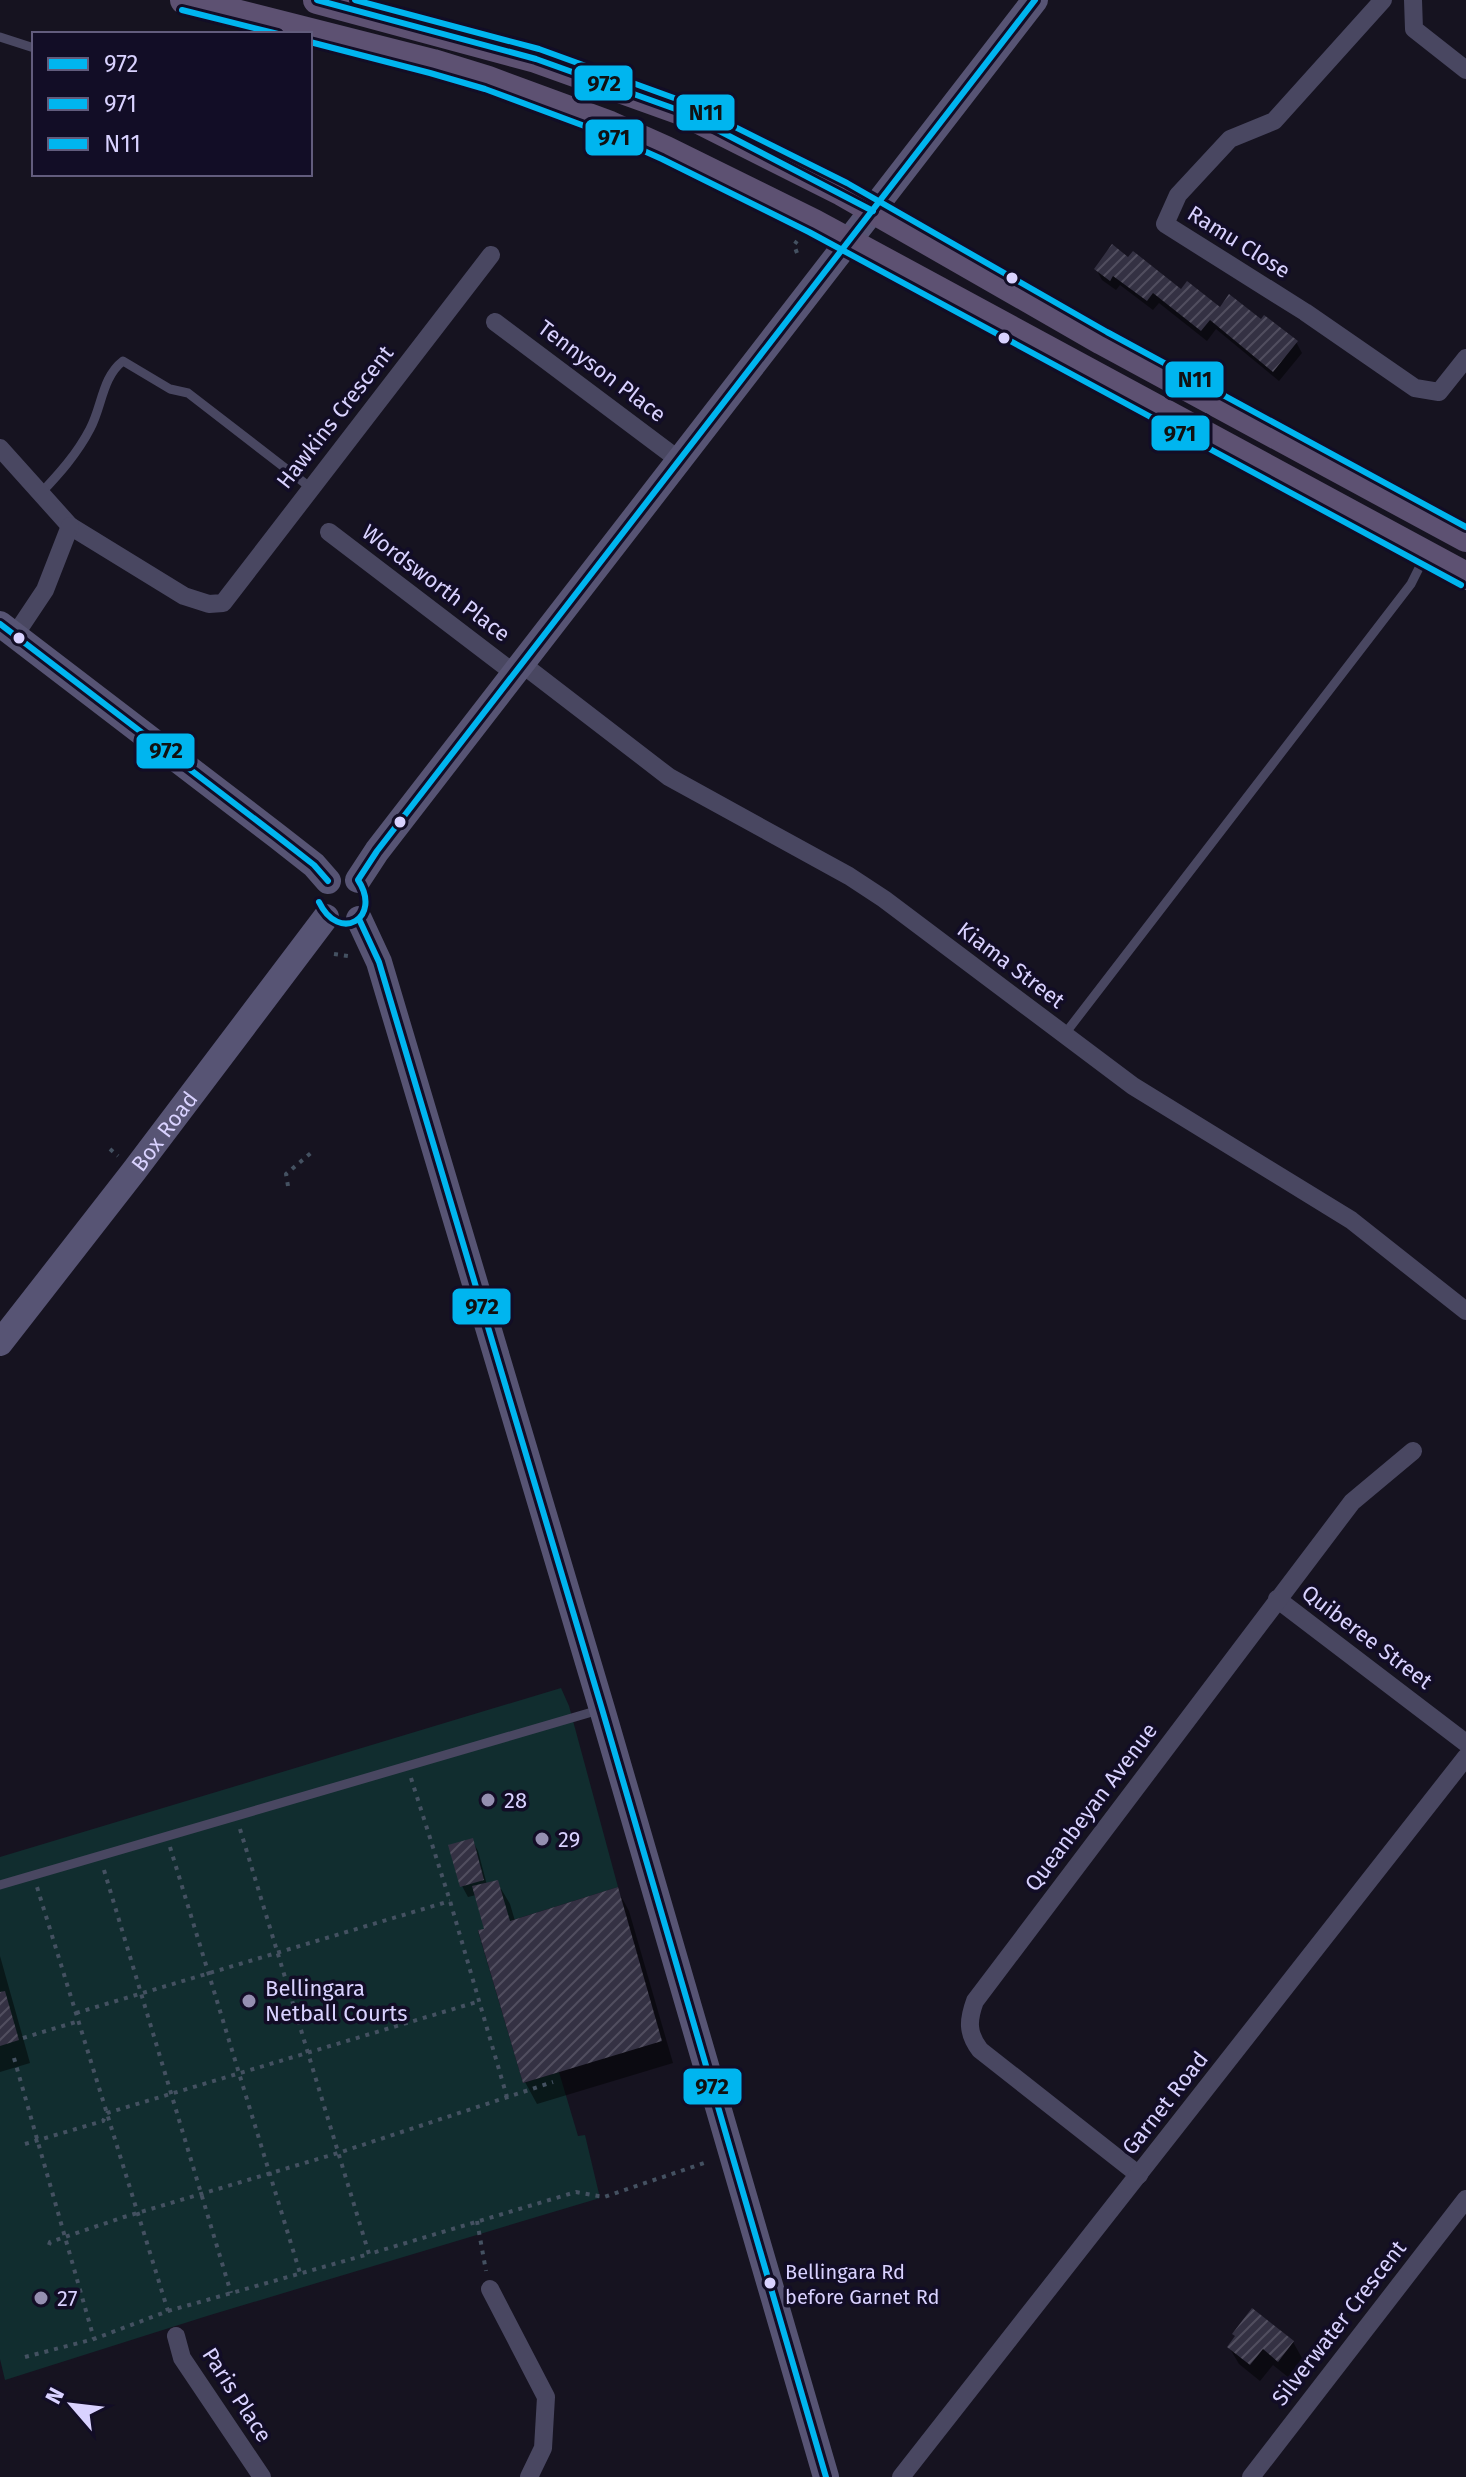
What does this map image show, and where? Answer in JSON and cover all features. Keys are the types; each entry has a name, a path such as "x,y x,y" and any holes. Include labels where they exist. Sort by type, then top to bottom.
{"main road":[{"path":"184,0 310,32"},
{"path":"317,0 536,59 681,111 873,211 1102,341 1466,538"},
{"path":"312,32 433,63 579,113 727,178 1466,576"}],"street":[{"path":"358,880 377,851 1035,0"},
{"name":"Ramu Close","path":"1383,0 1274,121 1230,139 1178,195 1165,224 1305,312 1415,388 1439,392 1466,358"},
{"path":"1413,0 1414,29 1466,70"},
{"name":"Hawkins Crescent","path":"70,526 184,596 199,603 223,603 491,255"},
{"name":"Tennyson Place","path":"495,322 679,460"},
{"path":"0,448 70,526 45,590 7,629 286,843 314,865 328,881"},
{"name":"Wordsworth Place","path":"329,532 518,668"},
{"name":"Kiama Street","path":"518,668 669,777 849,876 884,899 1164,1107 1351,1220 1466,1311"},
{"path":"342,875 358,880 368,899 364,914 359,919 338,924 326,917 319,902 322,887 328,881 342,875"},
{"name":"Box Road","path":"0,1343 326,917"},
{"path":"359,919 379,962 602,1709 826,2477"},
{"name":"Queanbeyan Avenue","path":"1139,2175 980,2050 969,2032 975,2001 1352,1502 1413,1451"},
{"name":"Quiberee Street","path":"1277,1599 1466,1743"},
{"name":"Garnet Road","path":"901,2477 1466,1757"},
{"name":"Silverwater Crescent","path":"1251,2477 1465,2201"},
{"path":"490,2289 546,2397 543,2448 529,2477"},
{"name":"Paris Place","path":"176,2336 182,2358 262,2477"}],"lane":[{"path":"0,37 32,47"},
{"path":"40,494 81,444 93,424 104,389 123,361 170,389 188,393 311,488"},
{"path":"1064,1035 1411,584 1426,553"},
{"path":"0,1885 602,1709"}],"path":[{"path":"794,245 797,253"},
{"path":"334,954 348,956"},
{"path":"288,1186 286,1174 312,1152"},
{"path":"408,1766 507,2097"},
{"path":"236,1816 369,2254"},
{"path":"166,1836 300,2273"},
{"path":"98,1856 231,2293"},
{"path":"33,1875 168,2311"},
{"path":"76,2013 450,1901"},
{"path":"25,2144 103,2121 107,2113 480,2001"},
{"path":"23,2038 79,2021"},
{"path":"14,2058 94,2339"},
{"path":"49,2245 50,2242 138,2213 338,2153 553,2082"},
{"path":"25,2357 94,2339 168,2311 576,2192 604,2197 707,2162"},
{"path":"477,2221 481,2248"}],"green space":[{"name":"Bellingara Netball Courts","path":"561,1688 569,1706 618,1887 478,1931 523,2083 559,2072 578,2136 585,2135 600,2198 5,2380 0,2359 0,1857"}],"building":[{"path":"1112,244 1128,257 1133,251 1181,289 1187,281 1220,307 1229,294 1261,319 1264,315 1298,341 1273,372 1210,320 1201,331 1153,293 1147,301 1113,276 1110,281 1094,269"},
{"path":"473,1838 484,1880 460,1887 448,1845"},
{"path":"498,1880 510,1921 618,1887 662,2041 523,2083 478,1930 484,1929 472,1886"},
{"path":"5,1991 19,2040 0,2046 0,1992"},
{"path":"1252,2308 1294,2341 1278,2362 1263,2349 1250,2365 1227,2347 1235,2336 1232,2334"}],"transit line":[{"name":"972","path":"317,0 536,59 681,111 873,211"},
{"name":"N11","path":"355,0 539,49 685,102 847,183 1107,332 1466,527"},
{"name":"972","path":"319,902 327,915 337,922 347,924 362,915 364,894 358,880 377,851 1035,0"},
{"name":"971","path":"182,10 270,32"},
{"name":"971","path":"312,43 485,89 606,134 662,159 809,232 1461,585"},
{"name":"972","path":"0,624 277,836 314,865 328,881"},
{"name":"972","path":"359,919 379,962 602,1709 826,2477"}],"place":[{"name":"28","path":"488,1800"},
{"name":"29","path":"542,1839"},
{"name":"Bellingara Netball Courts","path":"249,2001"},
{"name":"Bellingara Rd before Garnet Rd","path":"770,2283"},
{"name":"27","path":"41,2298"}]}
